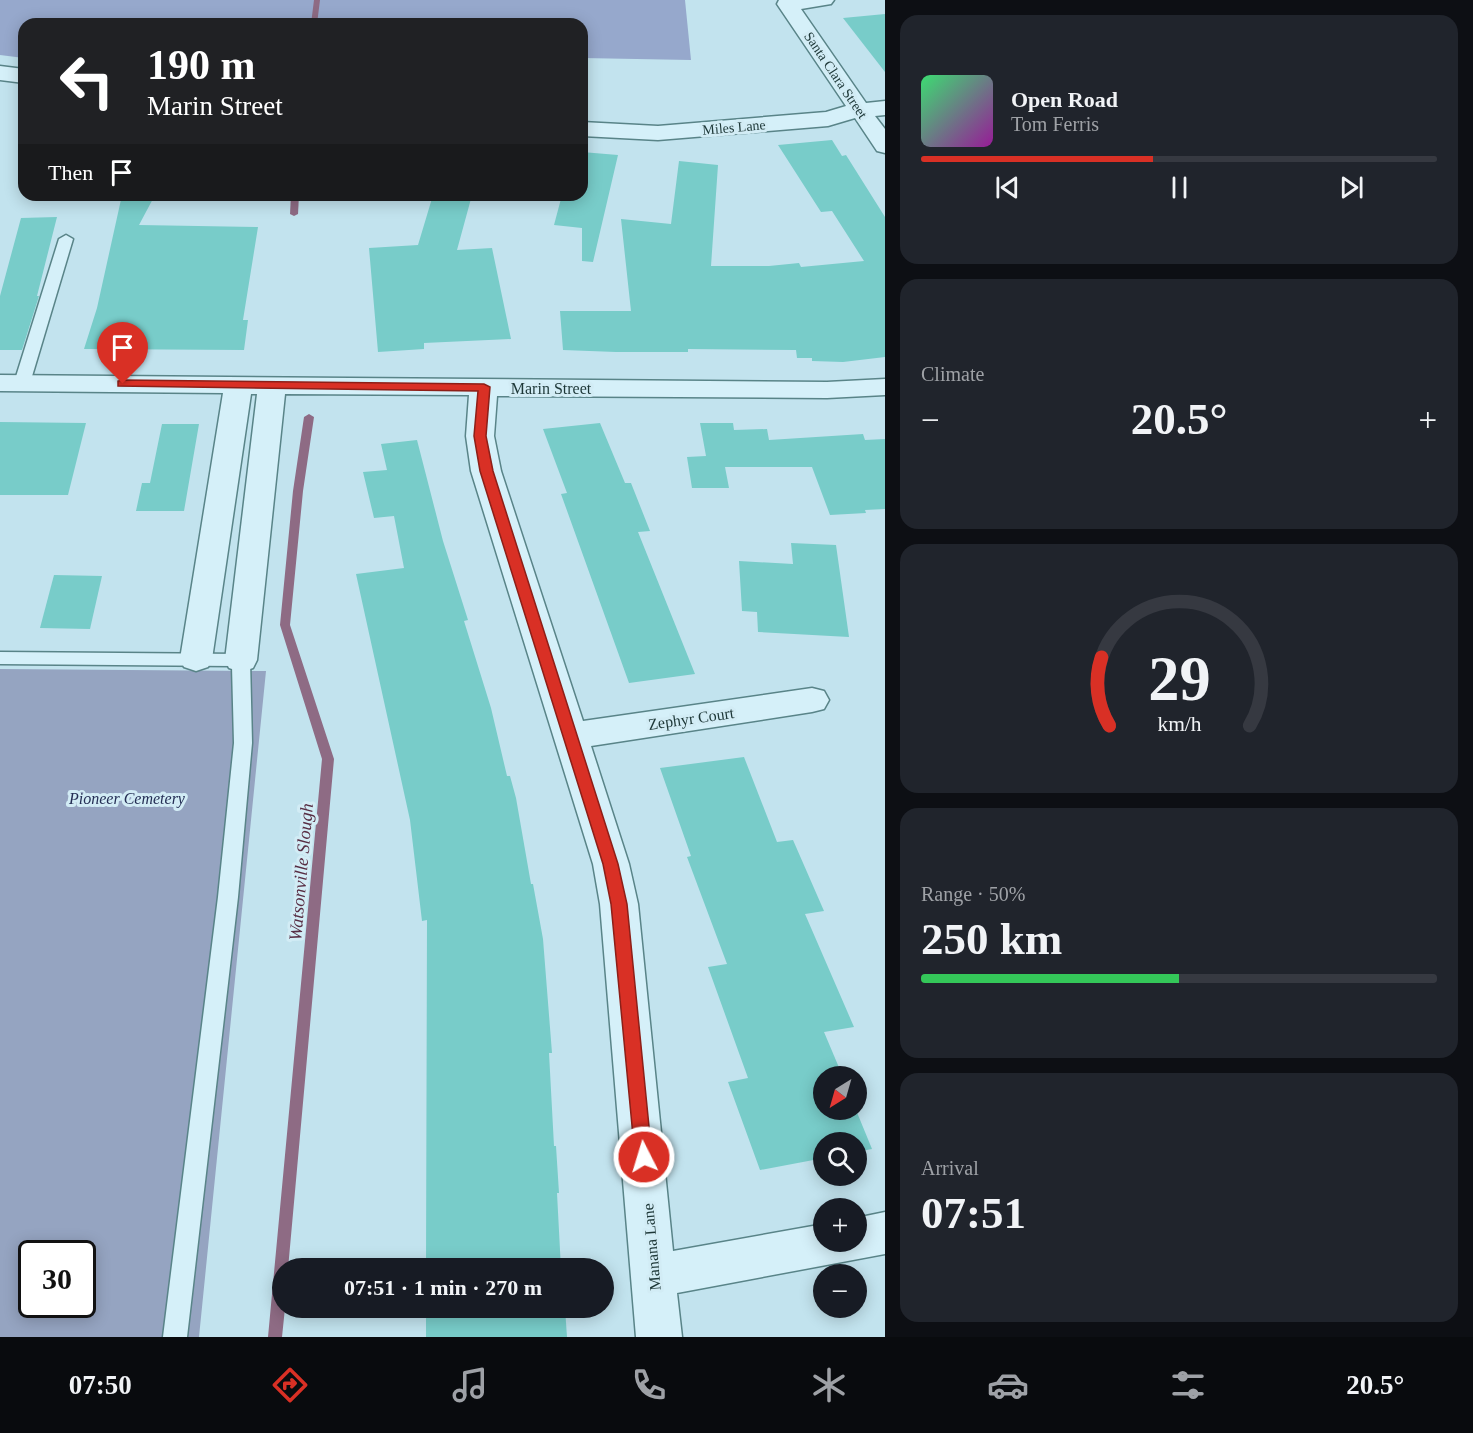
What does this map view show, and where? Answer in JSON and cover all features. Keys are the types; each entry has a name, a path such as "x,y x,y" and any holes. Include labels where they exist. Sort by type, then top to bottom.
{"street":[{"name":"Santa Clara Street","path":"824,0 788,4 885,146"},
{"path":"0,73 18,74"},
{"name":"Miles Lane","path":"588,130 618,133 658,133 828,119 859,110 885,108"},
{"name":"Marin Street","path":"11,383 827,390 885,387"},
{"path":"196,659 238,384"},
{"path":"241,660 272,385"},
{"name":"Manana Lane","path":"484,387 480,436 486,471 611,864 619,904 658,1337"},
{"name":"Zephyr Court","path":"570,736 812,700"},
{"path":"867,1237 885,1233"},
{"path":"654,1276 813,1247"}],"lane":[{"path":"11,383 66,238"},
{"path":"0,658 241,660 243,743 241,766 228,897 175,1337"}],"shaded area":[{"path":"0,0 685,0 691,60 588,58 588,18 18,18 18,57 0,55"}],"green space":[{"name":"Pioneer Cemetery","path":"0,669 266,671 199,1337 0,1337"}],"building":[{"path":"885,14 885,72 843,18"},
{"path":"832,140 842,156 846,155 885,217 885,357 843,362 797,358 796,350 688,349 688,352 616,352 563,350 560,311 631,311 621,219 671,224 679,161 718,165 711,266 769,266 799,263 801,267 864,261 832,211 821,212 778,145"},
{"path":"588,152 618,155 593,262 582,261 582,228 554,225 560,201 588,201"},
{"path":"121,201 152,201 139,225 258,227 243,320 248,320 244,350 84,349 97,308"},
{"path":"431,201 470,201 457,250 492,248 511,339 424,343 424,349 378,352 369,248 418,245"},
{"path":"57,217 37,296 39,296 22,350 0,350 0,296 21,218"},
{"path":"0,422 86,423 68,495 0,495"},
{"path":"600,423 625,483 631,483 650,531 638,532 695,674 629,683 561,494 567,493 543,429"},
{"path":"700,423 733,423 734,430 767,429 769,440 863,434 865,440 885,439 885,509 865,510 866,513 830,515 812,467 725,467 729,488 692,488 687,457 706,456"},
{"path":"162,424 199,424 184,511 136,511 142,483 150,483"},
{"path":"417,440 443,541 468,620 464,621 491,708 507,776 510,776 516,798 543,939 552,1053 549,1053 559,1193 557,1193 560,1258 426,1258 427,920 422,921 410,820 356,574 404,568 394,516 374,518 363,472 387,470 381,444"},
{"path":"791,543 836,545 849,637 758,632 757,612 742,611 739,561 793,564"},
{"path":"54,575 102,576 90,629 40,628"},
{"path":"744,757 777,842 793,840 824,911 805,914 854,1027 824,1032 838,1066 813,1066 813,1120 860,1120 865,1132 813,1132 813,1160 760,1170 728,1082 748,1078 708,967 727,964 687,857 691,856 660,768"},
{"path":"867,1137 872,1149 867,1150"},
{"path":"426,1318 566,1318 567,1337 426,1337"}],"waterway":[{"name":"Watsonville Slough","path":"315,18 317,0"},
{"name":"Watsonville Slough","path":"294,214 295,201"},
{"name":"Watsonville Slough","path":"275,1337 328,759 285,625 298,491 309,417"}],"route":[{"path":"123,384 484,387 480,436 486,471 611,864 624,942 644,1157"}]}
